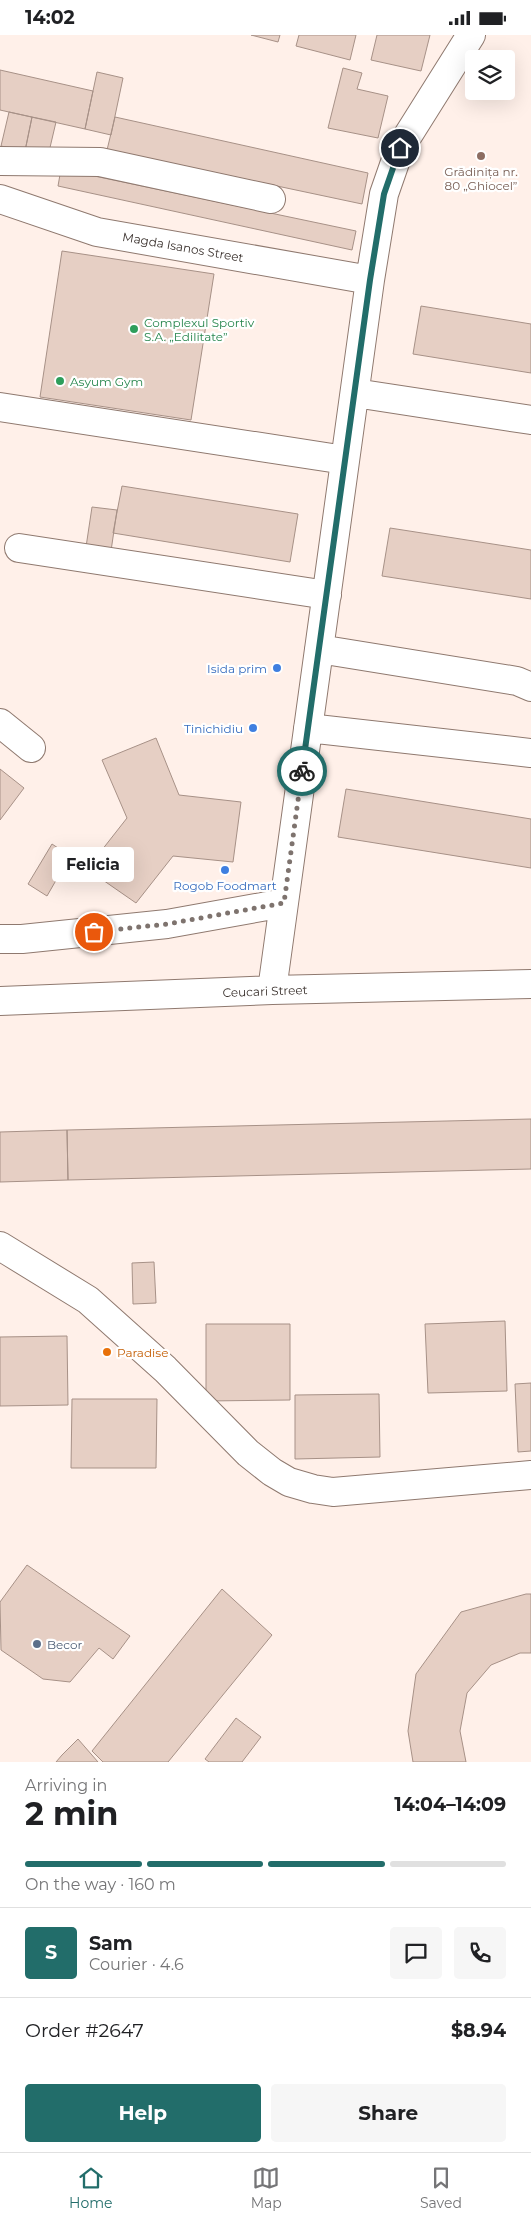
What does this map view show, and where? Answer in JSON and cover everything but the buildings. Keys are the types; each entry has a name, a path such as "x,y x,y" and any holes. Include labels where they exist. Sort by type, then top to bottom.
{"street":[{"path":"272,990 370,280 384,194 400,148 471,35"},
{"path":"0,161 100,163 271,199"},
{"name":"Magda Isanos Street","path":"0,199 97,232 370,280"},
{"path":"355,393 531,420"},
{"path":"0,407 346,460"},
{"path":"19,549 327,595"},
{"path":"320,649 517,681 531,687"},
{"path":"0,723 31,748"},
{"path":"308,728 531,753"},
{"path":"0,939 22,939 167,924 284,903"},
{"name":"Ceucari Street","path":"0,1001 272,990 531,985"},
{"path":"0,1246 88,1300 165,1369 248,1453 290,1482 313,1489 333,1492 531,1475"}],"way so far":[{"path":"94,932 167,924 284,903 302,771"}],"place":[{"name":"Grădinița nr. 80 „Ghiocel”","path":"481,156"},
{"name":"Complexul Sportiv S.A. „Edilitate”","path":"134,329"},
{"name":"Asyum Gym","path":"60,381"},
{"name":"Isida prim","path":"277,668"},
{"name":"Tinichidiu","path":"253,728"},
{"name":"Rogob Foodmart","path":"225,870"},
{"name":"Felicia","path":"94,932"},
{"name":"Paradise","path":"107,1352"},
{"name":"Becor","path":"37,1644"}],"route":[{"path":"302,771 370,280 384,194 400,148"}]}
